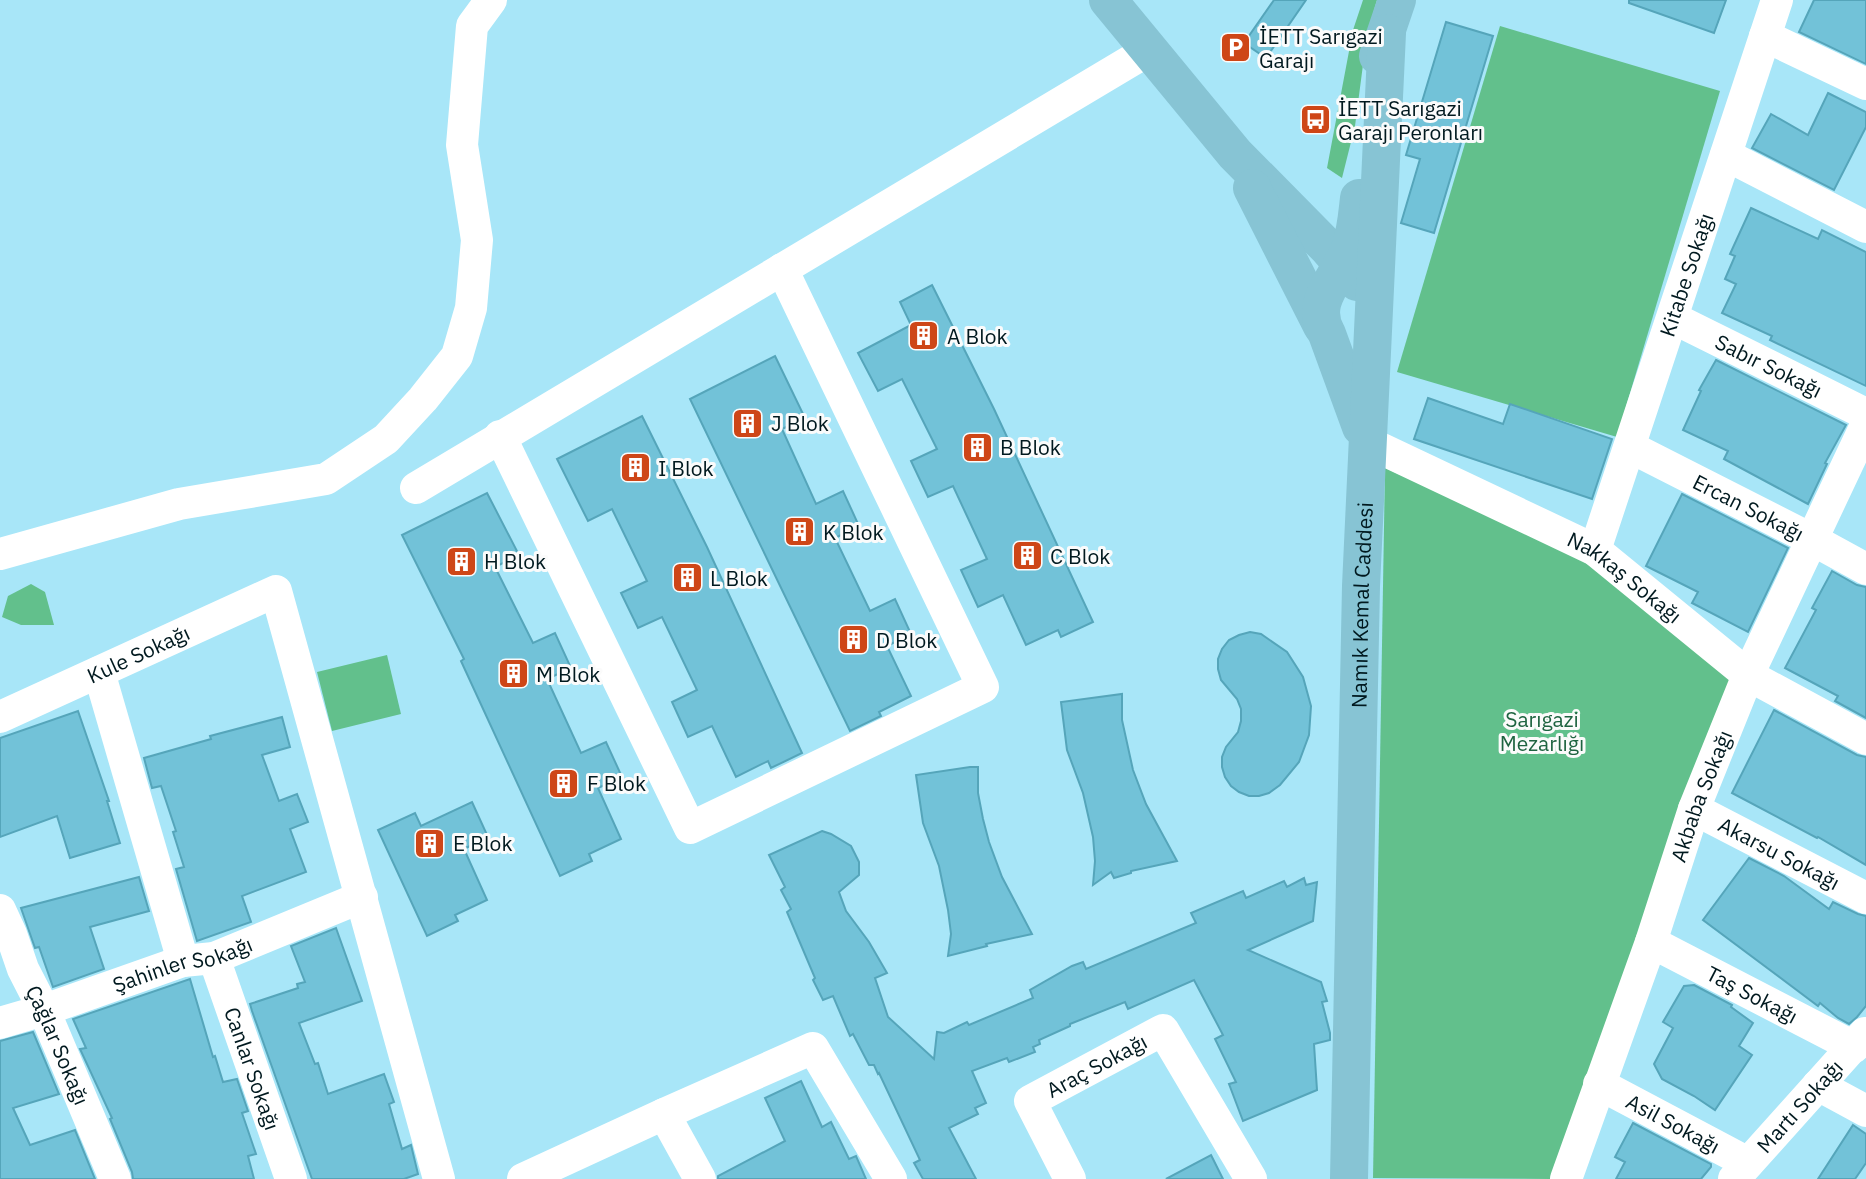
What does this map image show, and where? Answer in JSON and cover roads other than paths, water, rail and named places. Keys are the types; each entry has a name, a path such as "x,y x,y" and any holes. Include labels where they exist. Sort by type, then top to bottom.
{"main road":[{"path":"1108,0 1235,155 1328,248 1364,296 1368,336 1352,344 1342,344 1334,340 1235,155"},
{"name":"Namık Kemal Caddesi","path":"1349,1179 1361,586 1367,442 1364,296 1356,229 1370,77 1392,16"},
{"name":"Namık Kemal Caddesi","path":"1364,296 1392,16"},
{"name":"Namık Kemal Caddesi","path":"1324,319 1331,282 1364,296"},
{"path":"1324,319 1367,442"}],"street":[{"path":"0,554 179,504 326,479 386,439 423,398 457,356 471,308 477,240 462,145 472,26 491,0"},
{"name":"Kitabe Sokağı","path":"1595,550 1777,0"},
{"path":"1765,36 1866,84"},
{"path":"416,488 1149,50"},
{"path":"1726,155 1866,228"},
{"path":"500,436 690,828 983,687 782,269"},
{"name":"Sabır Sokağı","path":"1673,318 1866,414"},
{"name":"Akbaba Sokağı","path":"1566,1179 1651,942 1694,809 1748,675 1866,425"},
{"name":"Nakkaş Sokağı","path":"1367,442 1595,550 1748,675 1866,739"},
{"name":"Ercan Sokağı","path":"1630,447 1866,569"},
{"name":"Kule Sokağı","path":"0,718 276,591 362,897"},
{"name":"Canlar Sokağı","path":"99,672 198,960 292,1179"},
{"name":"Akarsu Sokağı","path":"1694,809 1866,898"},
{"path":"362,897 439,1179"},
{"name":"Şahinler Sokağı","path":"0,1024 198,960 362,897"},
{"name":"Çağlar Sokağı","path":"0,910 115,1179"},
{"name":"Taş Sokağı","path":"1651,942 1860,1040"},
{"name":"Araç Sokağı","path":"1070,1179 1030,1101 1163,1030 1251,1179"},
{"name":"Martı Sokağı","path":"1741,1171 1860,1040"},
{"path":"528,1178 813,1048 891,1179"},
{"name":"Asil Sokağı","path":"1599,1084 1741,1171"},
{"path":"1818,1085 1866,1111"},
{"path":"664,1114 700,1179"}],"place":[{"name":"İETT Sarıgazi Garajı","path":"1236,48"},
{"name":"İETT Sarıgazi Garajı Peronları","path":"1315,120"},
{"name":"A Blok","path":"924,336"},
{"name":"J Blok","path":"748,423"},
{"name":"B Blok","path":"977,447"},
{"name":"I Blok","path":"635,468"},
{"name":"K Blok","path":"800,532"},
{"name":"C Blok","path":"1027,556"},
{"name":"H Blok","path":"461,561"},
{"name":"L Blok","path":"687,578"},
{"name":"D Blok","path":"853,640"},
{"name":"M Blok","path":"513,674"},
{"name":"F Blok","path":"564,783"},
{"name":"E Blok","path":"430,843"}],"park label":[{"name":"Sarıgazi Mezarlığı","path":"1542,731"}]}
